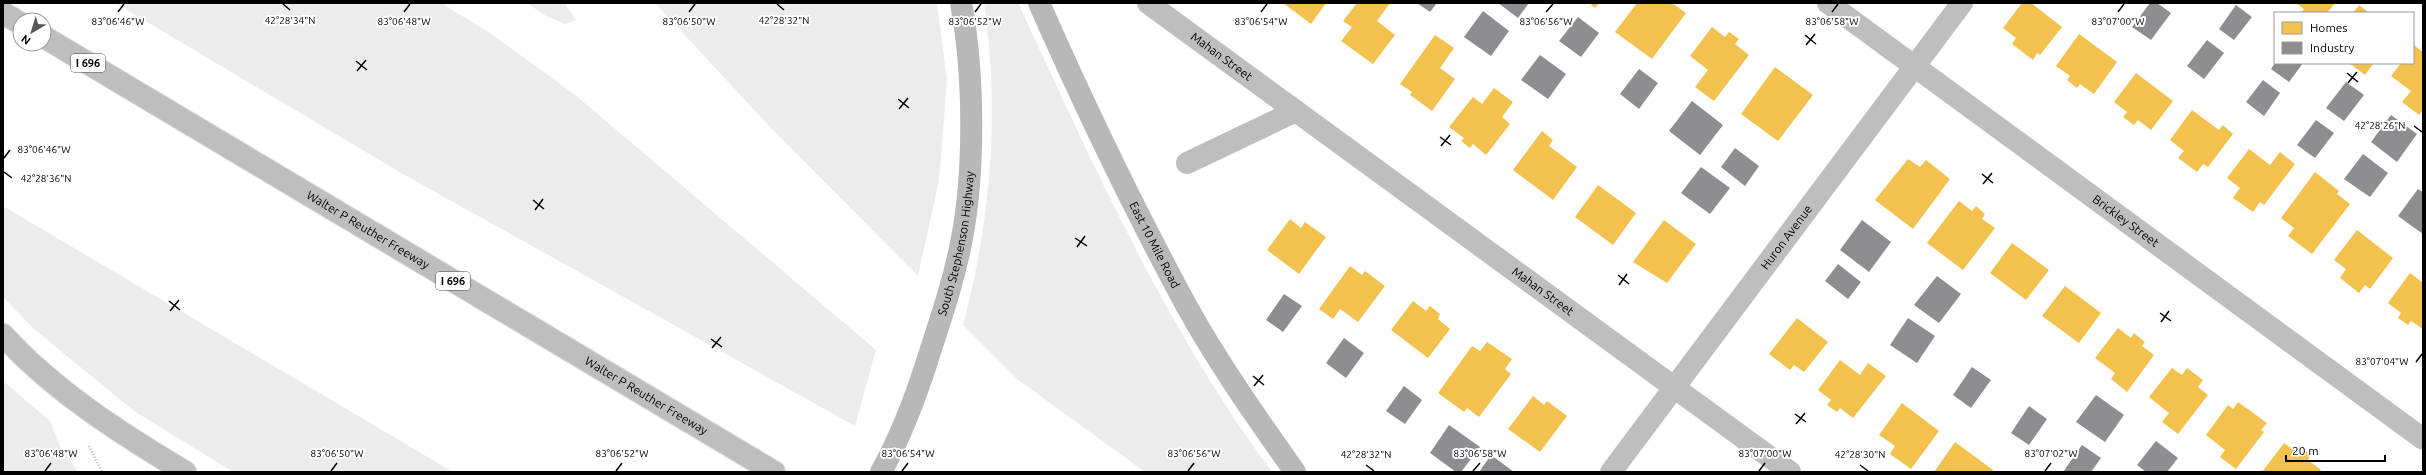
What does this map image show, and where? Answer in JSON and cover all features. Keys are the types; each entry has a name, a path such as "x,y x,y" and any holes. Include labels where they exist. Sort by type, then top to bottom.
{"main road":[{"name":"South Stephenson Highway","path":"881,472 918,392 945,307 962,238 971,166 970,97 965,24 961,3"},
{"name":"East 10 Mile Road","path":"1039,3 1110,155 1187,305 1250,407 1295,472"},
{"name":"Mahan Street","path":"1148,3 1790,472"},
{"name":"Brickley Street","path":"1828,3 2423,439"},
{"name":"Huron Avenue","path":"1611,472 1962,3"},
{"path":"3,13 12,18"},
{"name":"Walter P Reuther Freeway","path":"52,42 774,472"},
{"path":"1188,164 1296,110"},
{"path":"3,335 59,387 119,432 185,472"}],"shaded area":[{"path":"115,3 441,3 490,33 574,94 876,350 855,426 403,174"},
{"path":"527,3 564,3 576,20 565,24 546,16"},
{"path":"655,3 937,3 947,80 939,181 918,276 772,129"},
{"path":"984,3 1018,3 1103,184 1164,303 1233,417 1272,472 1145,472 1017,379 963,325 973,285 980,245 990,165 992,125 991,84 989,44"},
{"path":"3,206 453,472 233,472 134,411 34,329 3,297"},
{"path":"3,381 50,421 60,446 78,472 3,472"}],"building: Homes":[{"path":"1283,3 1326,3 1311,24"},
{"path":"1357,3 1390,3 1377,21 1395,35 1373,64 1341,41 1352,27 1343,21"},
{"path":"1589,3 1599,3 1595,8"},
{"path":"1637,3 1672,3 1686,13 1652,59 1615,32"},
{"path":"2022,3 2031,3 2062,27 2040,55 2037,53 2033,60 2012,44 2016,38 2003,28"},
{"path":"2296,3 2335,3 2328,12 2302,12 2304,9"},
{"path":"2359,5 2368,12 2354,12"},
{"path":"1712,27 1725,37 1729,32 1739,39 1735,44 1749,55 1714,101 1695,87 1708,70 1690,56"},
{"path":"2079,34 2117,62 2094,94 2080,84 2077,88 2067,80 2070,76 2056,66"},
{"path":"1435,35 1454,48 1440,68 1455,79 1432,111 1410,95 1412,92 1400,84"},
{"path":"2414,45 2423,52 2423,110 2419,115 2402,102 2411,91 2391,76 2400,64 2414,64"},
{"path":"2350,64 2373,64 2365,75"},
{"path":"1775,67 1813,95 1778,141 1741,114"},
{"path":"2136,73 2173,101 2151,130 2138,120 2134,125 2123,117 2127,112 2114,102"},
{"path":"1494,88 1513,102 1502,117 1510,124 1486,155 1473,144 1470,148 1461,141 1464,138 1449,127 1473,97 1482,104"},
{"path":"2192,110 2219,130 2223,125 2233,134 2208,167 2203,164 2197,172 2178,158 2184,151 2170,140"},
{"path":"1542,131 1553,140 1549,146 1577,167 1553,200 1513,170"},
{"path":"2249,149 2270,165 2280,152 2295,164 2264,205 2260,202 2253,212 2233,198 2240,188 2227,178"},
{"path":"1908,159 1920,167 1926,160 1950,179 1913,229 1875,200"},
{"path":"2315,172 2339,191 2337,194 2350,204 2312,254 2288,236 2294,228 2281,218"},
{"path":"1598,185 1636,213 1613,245 1575,217"},
{"path":"1959,201 1972,211 1976,206 1985,214 1982,219 1995,228 1963,270 1927,243"},
{"path":"1290,219 1301,228 1305,222 1326,237 1299,274 1267,250"},
{"path":"1664,220 1696,244 1667,283 1633,262"},
{"path":"2357,230 2393,258 2370,289 2365,285 2359,293 2340,278 2346,269 2334,260"},
{"path":"2012,243 2049,270 2026,300 1990,273"},
{"path":"1350,266 1362,275 1365,271 1385,286 1358,322 1340,309 1333,319 1319,309"},
{"path":"2410,273 2423,283 2423,329 2411,321 2408,325 2398,318 2401,313 2388,303"},
{"path":"2065,286 2101,313 2079,343 2042,316"},
{"path":"1413,301 1426,311 1430,306 1440,314 1438,319 1450,329 1428,358 1391,330"},
{"path":"1797,318 1828,342 1804,372 1794,365 1790,370 1769,354"},
{"path":"2118,328 2131,338 2134,333 2145,342 2142,346 2154,355 2127,392 2111,379 2115,373 2095,358"},
{"path":"1487,342 1512,359 1505,369 1511,374 1479,417 1467,408 1464,412 1438,393 1472,346 1480,351"},
{"path":"1840,360 1860,375 1868,363 1886,376 1853,418 1840,408 1837,412 1827,405 1831,400 1818,390"},
{"path":"2172,368 2182,375 2187,368 2203,380 2198,387 2208,395 2178,434 2162,422 2169,413 2149,397"},
{"path":"1533,396 1544,405 1547,401 1567,416 1540,452 1508,429"},
{"path":"2238,402 2267,423 2261,430 2264,432 2236,469 2220,457 2225,450 2206,435 2228,405 2233,409"},
{"path":"1902,403 1939,431 1911,469 1890,454 1895,446 1879,435"},
{"path":"1955,442 1993,470 1992,472 1934,472"},
{"path":"2284,443 2298,453 2301,448 2311,455 2308,460 2321,470 2319,472 2262,472"}],"building: Industry":[{"path":"1417,3 1437,3 1430,12"},
{"path":"1498,3 1529,3 1518,18"},
{"path":"2150,3 2157,3 2171,13 2151,40 2132,27"},
{"path":"2236,5 2252,17 2234,40 2219,29"},
{"path":"1483,11 1509,31 1491,56 1464,37"},
{"path":"1578,17 1599,33 1581,57 1559,41"},
{"path":"2207,40 2224,53 2204,79 2187,66"},
{"path":"1540,55 1566,74 1548,99 1521,80"},
{"path":"2274,64 2302,64 2289,82 2271,69"},
{"path":"1639,69 1658,83 1639,109 1620,94"},
{"path":"2263,80 2280,93 2264,116 2246,102"},
{"path":"2346,82 2364,95 2344,121 2326,108"},
{"path":"1692,101 1723,125 1700,155 1669,131"},
{"path":"2391,115 2417,134 2397,162 2371,142"},
{"path":"2316,120 2334,133 2315,158 2297,145"},
{"path":"1735,148 1759,166 1745,186 1721,167"},
{"path":"2363,154 2388,173 2370,197 2344,179"},
{"path":"1701,167 1730,188 1710,214 1681,193"},
{"path":"2418,189 2423,192 2423,234 2398,216"},
{"path":"1862,220 1891,242 1869,272 1840,250"},
{"path":"1838,264 1861,282 1848,299 1825,281"},
{"path":"1937,276 1961,294 1939,323 1914,305"},
{"path":"1284,294 1302,306 1283,332 1266,320"},
{"path":"1908,318 1935,336 1917,363 1890,345"},
{"path":"1344,338 1364,353 1346,378 1326,363"},
{"path":"1972,367 1991,380 1971,408 1953,395"},
{"path":"1404,386 1422,400 1405,424 1386,411"},
{"path":"2096,395 2124,415 2105,442 2076,422"},
{"path":"2029,406 2047,419 2029,445 2011,433"},
{"path":"1449,425 1480,447 1461,472 1456,472 1430,453"},
{"path":"2156,441 2178,458 2167,472 2146,472 2137,465"},
{"path":"2082,445 2101,458 2091,472 2063,472"},
{"path":"1491,455 1514,472 1479,472"}]}
